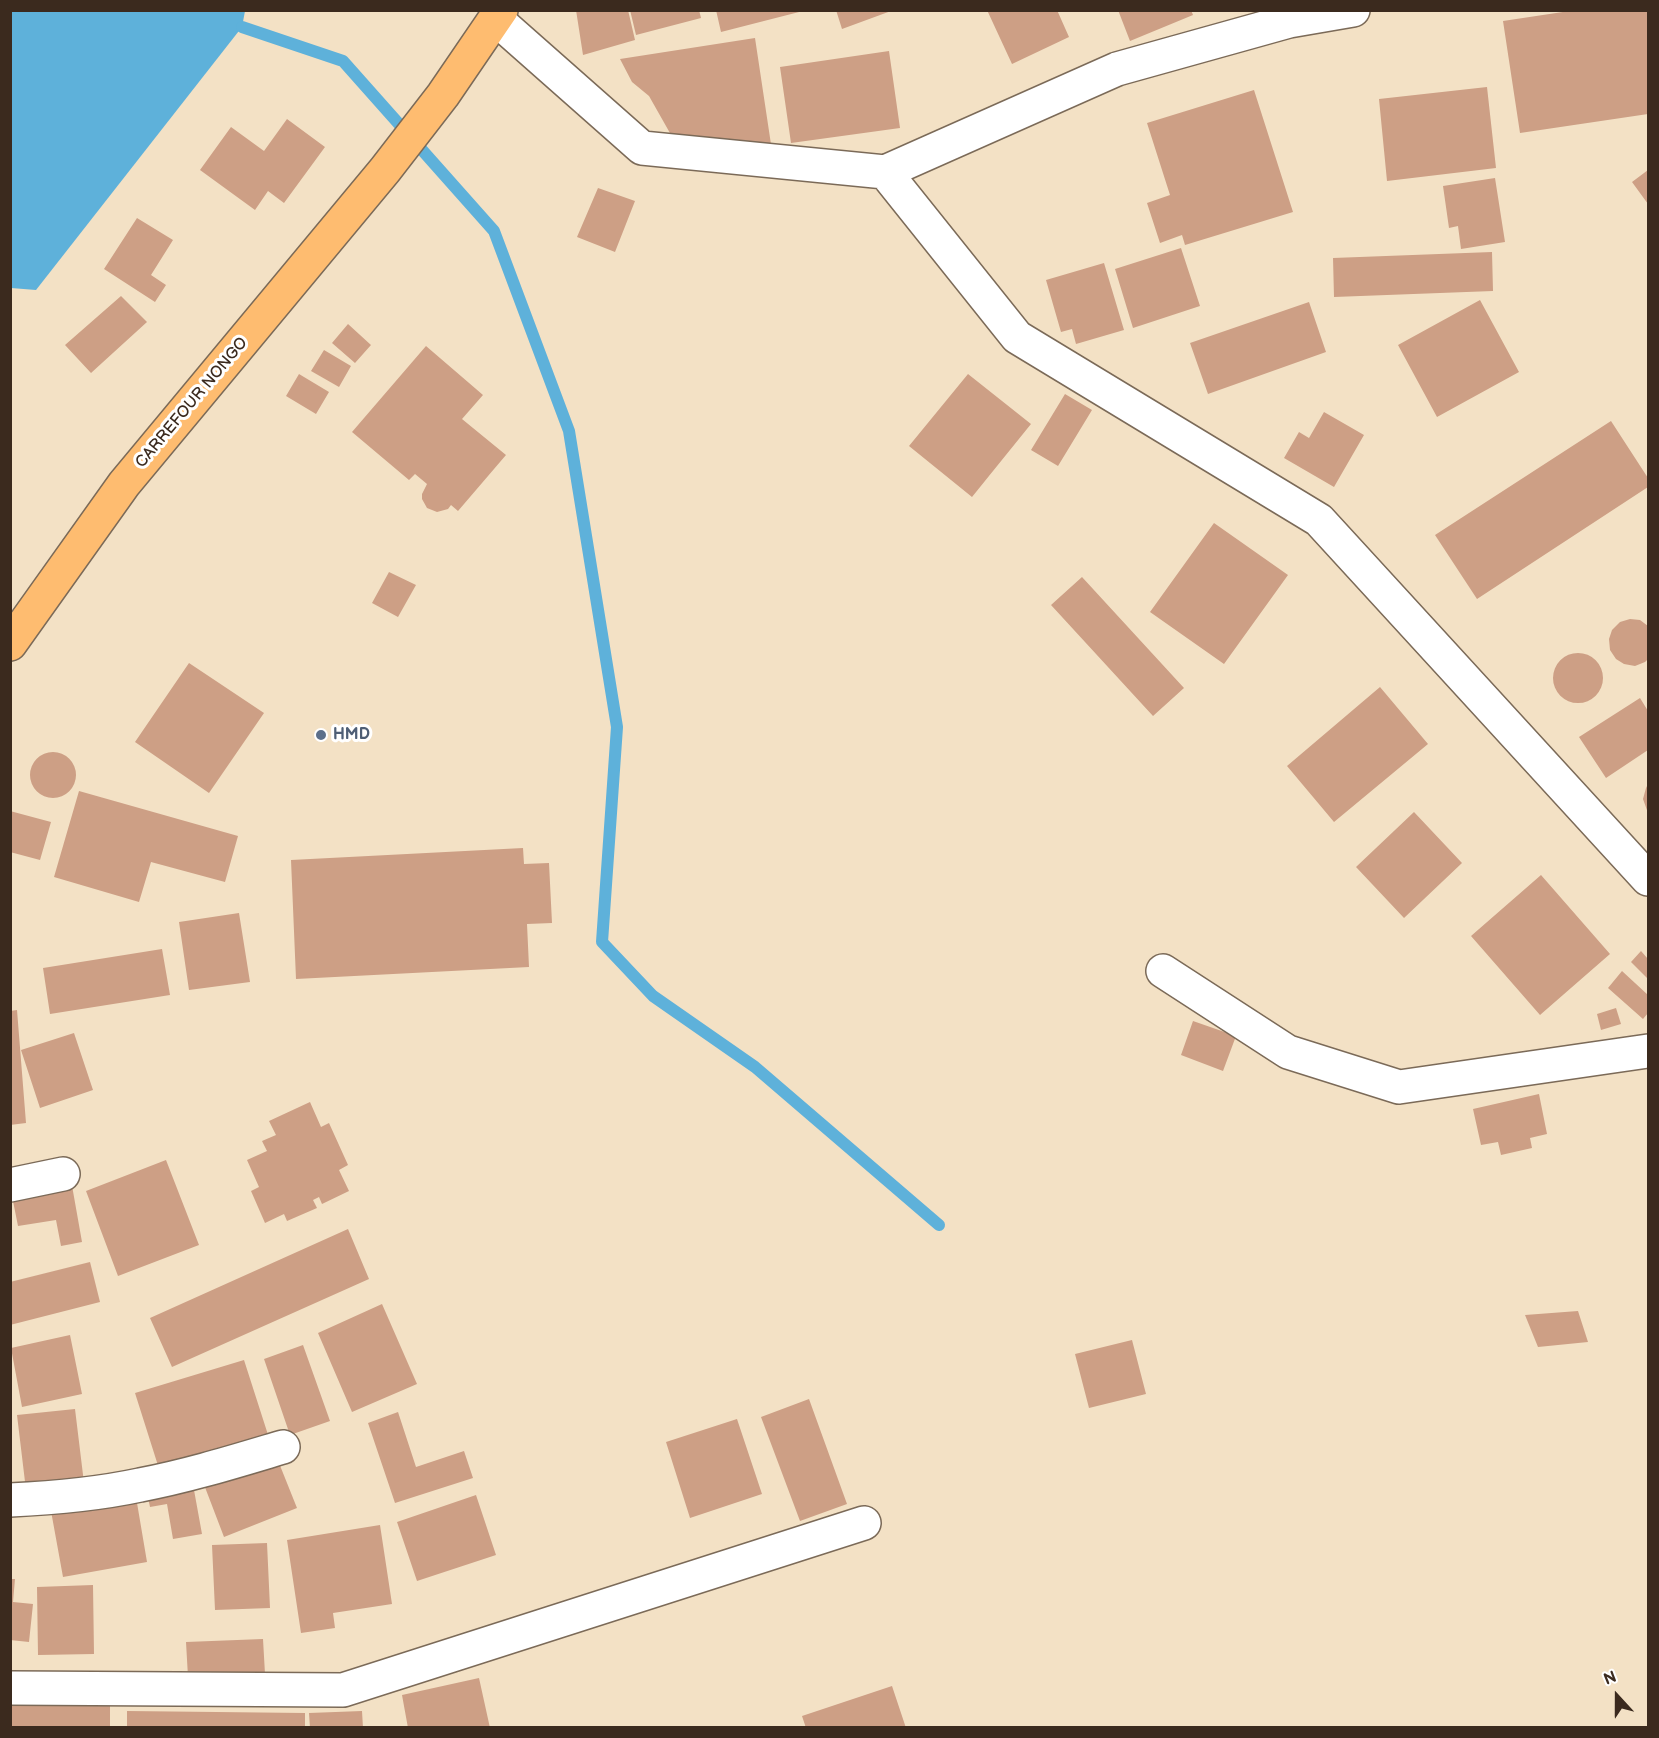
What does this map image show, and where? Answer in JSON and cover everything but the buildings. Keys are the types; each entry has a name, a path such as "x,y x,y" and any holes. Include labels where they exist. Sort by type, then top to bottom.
{"main road":[{"name":"CARREFOUR NONGO","path":"10,644 124,484 386,170 443,95 498,15"}],"street":[{"path":"498,15 642,148 885,172 1117,69 1289,21 1353,10"},
{"path":"885,172 1017,337 1319,519 1648,879"},
{"path":"1163,971 1288,1052 1398,1087 1648,1051"},
{"path":"10,1185 63,1174"},
{"path":"10,1500 138,1486 283,1447"},
{"path":"10,1688 343,1690 864,1523"}],"water":[{"path":"10,11 245,11 242,27 36,290 11,288"}],"waterway":[{"path":"242,27 343,61 494,231 569,431 617,727 602,942 653,996 755,1067 939,1225"}],"place":[{"name":"HMD","path":"321,735"}]}
